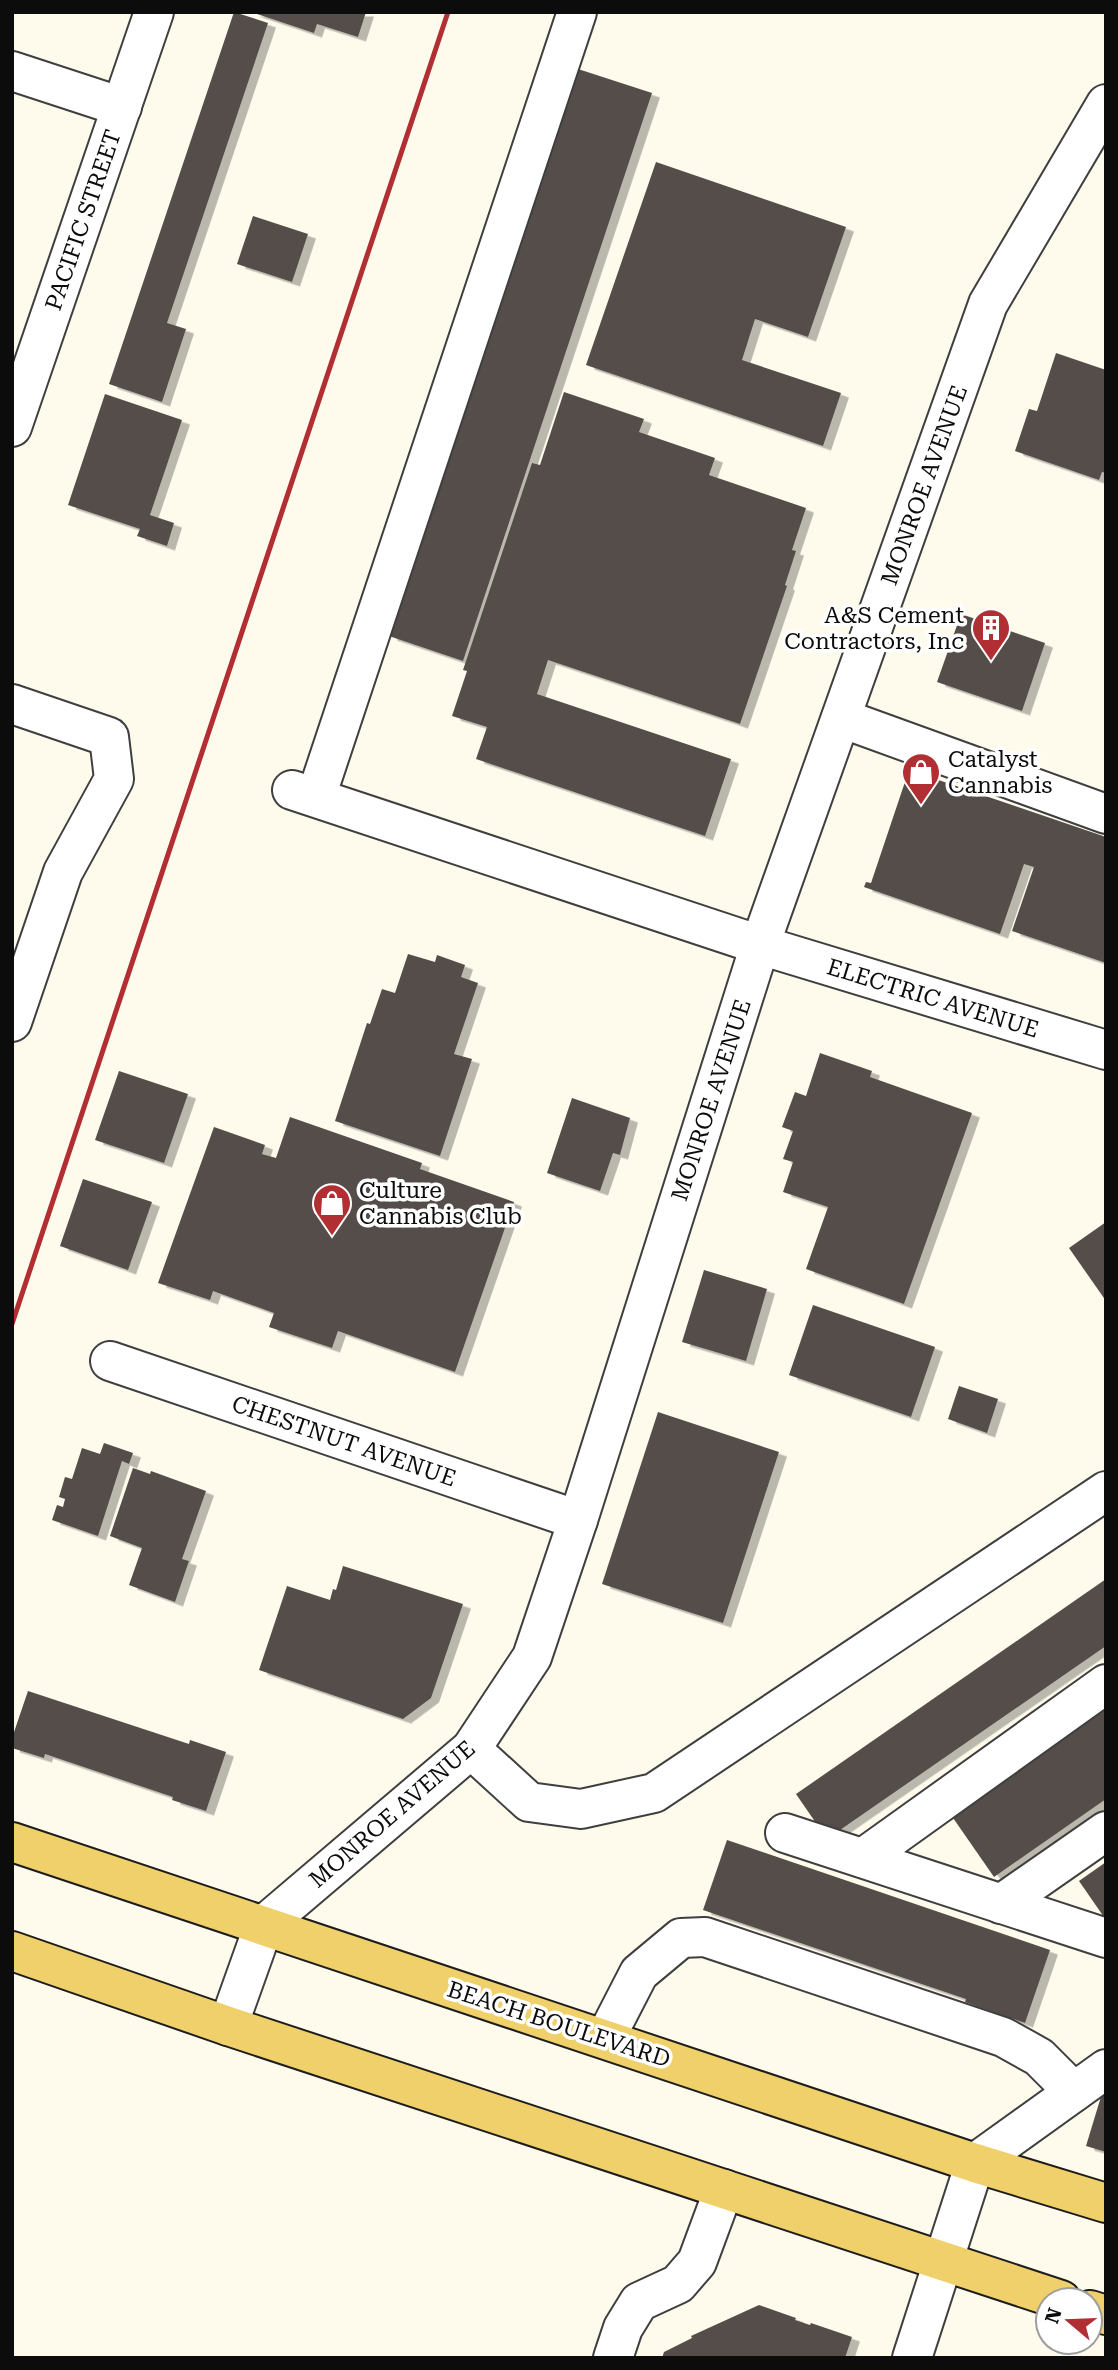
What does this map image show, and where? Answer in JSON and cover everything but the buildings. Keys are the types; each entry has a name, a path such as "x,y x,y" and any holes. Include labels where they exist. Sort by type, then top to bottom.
{"main road":[{"name":"BEACH BOULEVARD","path":"12,1842 975,2163 1106,2203"},
{"path":"12,1951 228,2026 1034,2291"}],"street":[{"name":"PACIFIC STREET","path":"12,427 19,386 122,107 154,12"},
{"name":"ELECTRIC AVENUE","path":"577,12 304,794 760,945 1106,1050"},
{"path":"12,71 122,107"},
{"name":"MONROE AVENUE","path":"264,1925 471,1749 532,1657 578,1521 760,945 988,304 1106,104"},
{"path":"12,704 109,737 114,779 63,872 12,1022"},
{"path":"841,718 1106,814"},
{"name":"CHESTNUT AVENUE","path":"110,1361 578,1521"},
{"path":"471,1749 529,1802 581,1809 654,1793 1106,1491"},
{"path":"863,1858 1106,1684"},
{"path":"1001,1903 1106,1831"},
{"path":"785,1833 1106,1938"},
{"path":"228,2026 264,1925"},
{"path":"605,2039 639,1973 681,1938 705,1937 1003,2037 1039,2057 1073,2092"},
{"path":"912,2358 975,2163 1106,2069"},
{"path":"613,2358 623,2328 639,2302 678,2284 697,2262 724,2189"}],"railway":[{"path":"12,1324 448,12"}],"place":[{"name":"A&S Cement Contractors, Inc","path":"991,662"},
{"name":"Catalyst Cannabis","path":"921,806"},
{"name":"Culture Cannabis Club","path":"332,1237"}]}
